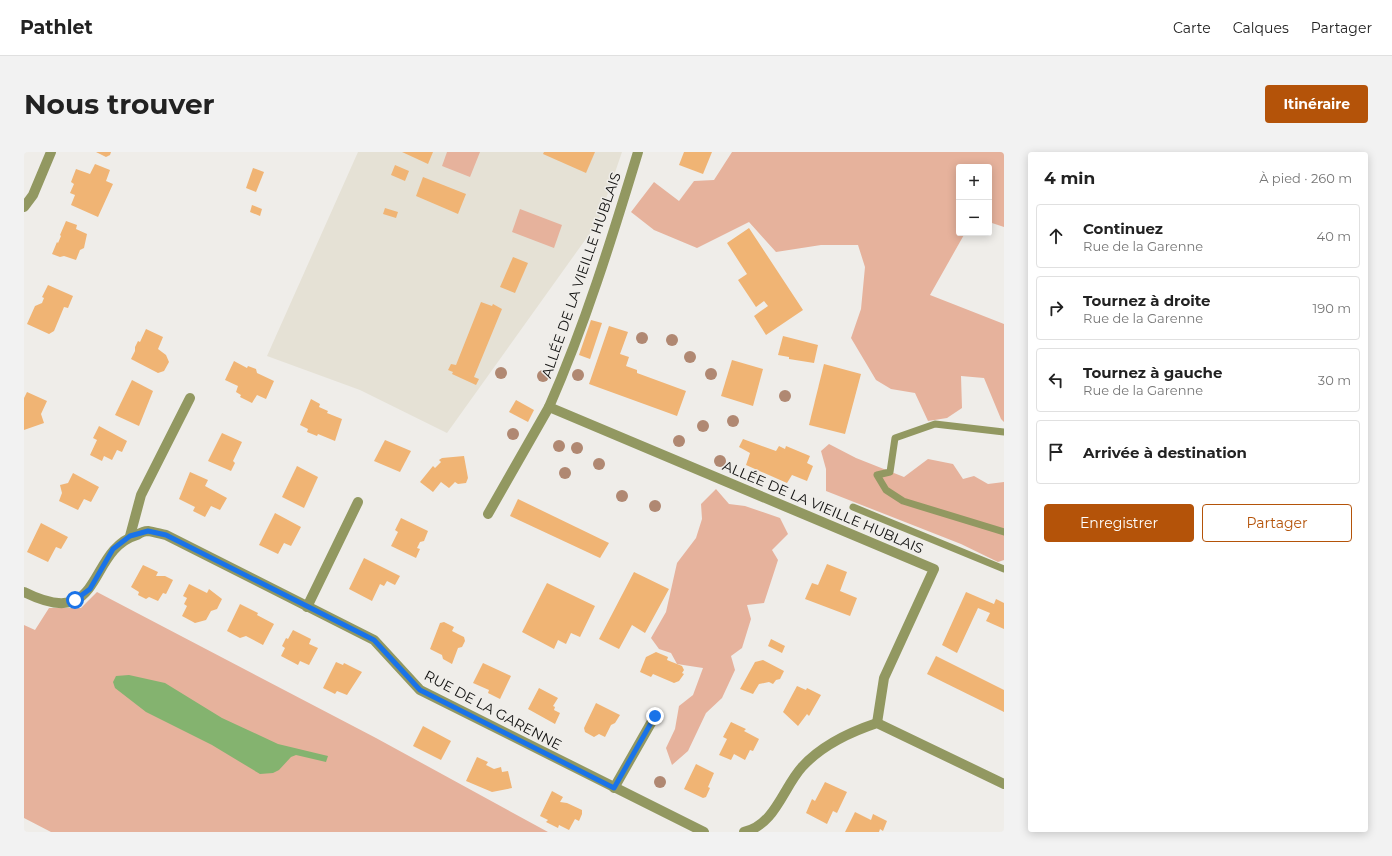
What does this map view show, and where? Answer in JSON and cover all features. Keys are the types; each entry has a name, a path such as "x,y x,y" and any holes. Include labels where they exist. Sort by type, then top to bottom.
{"street":[{"path":"24,208 33,195 51,152"},
{"name":"ALLÉE DE LA VIEILLE HUBLAIS","path":"488,514 549,407 568,364 620,211 638,152"},
{"path":"130,536 141,495 190,398"},
{"name":"ALLÉE DE LA VIEILLE HUBLAIS","path":"549,407 934,569 884,678 877,723"},
{"path":"308,607 358,502"},
{"name":"RUE DE LA GARENNE","path":"24,592 54,604 75,600 90,589 113,549 130,536 148,531 166,535 374,640 420,690 704,832"},
{"path":"614,788 655,716"},
{"path":"748,832 770,816 801,768 820,750 863,728 877,723 1004,784"}],"lane":[{"path":"1004,432 935,424 895,438 890,472 877,475 886,490 903,501 1004,532"},
{"path":"853,507 1004,569"}],"shaded area":[{"path":"358,152 622,152 598,222 447,433 360,390 267,356"},
{"path":"447,152 480,152 470,177 442,166"},
{"path":"732,152 1004,152 1004,227 992,223 992,164 956,164 956,236 963,236 930,295 1004,324 1004,422 1001,419 984,378 961,376 962,408 947,418 928,421 915,393 891,389 876,380 851,338 861,309 865,267 858,245 821,245 776,252 749,222 697,248 654,230 631,212 654,182 679,201 694,181 714,180"},
{"path":"520,209 562,225 554,248 512,232"},
{"path":"829,444 856,458 904,477 928,459 953,464 963,479 974,476 988,484 1004,482 1004,560 998,562 961,544 826,491 826,469 821,451"},
{"path":"716,489 729,504 745,506 780,518 788,534 772,550 778,560 764,603 747,605 751,619 742,648 731,656 735,670 722,698 706,713 688,751 672,765 666,748 675,729 679,706 693,695 703,668 677,664 671,653 659,649 651,638 666,612 677,563 696,538 702,519 701,504"},
{"path":"97,592 376,738 548,832 51,832 24,818 24,625 35,630 49,608 81,608"},
{"path":"129,675 165,683 222,718 278,744 328,756 326,762 296,755 291,757 279,770 273,773 260,774 212,745 146,712 115,688 113,682 116,676"}],"building":[{"path":"96,152 111,152 110,155 106,157"},
{"path":"402,152 433,152 428,164"},
{"path":"544,152 595,152 586,173 543,154"},
{"path":"684,152 712,152 703,174 679,165"},
{"path":"95,164 110,170 106,181 113,184 98,217 71,205 75,195 70,193 74,184 71,182 76,169 90,174"},
{"path":"395,165 409,171 405,181 391,175"},
{"path":"253,168 264,172 256,192 246,188"},
{"path":"423,177 466,194 458,214 416,196"},
{"path":"252,205 262,209 260,216 250,212"},
{"path":"385,208 398,212 396,218 383,214"},
{"path":"66,221 77,225 76,229 87,234 84,248 80,250 76,260 52,254 61,236 60,235"},
{"path":"749,228 803,310 766,335 754,316 768,306 764,301 756,307 738,280 747,274 727,243"},
{"path":"513,257 528,263 515,293 500,287"},
{"path":"48,285 73,296 68,308 64,307 54,331 49,334 27,324 35,306 42,303 44,298 42,297"},
{"path":"481,302 492,306 493,304 502,309 474,377 479,379 476,385 452,374 453,372 448,370 451,364 456,365"},
{"path":"591,320 602,323 590,359 579,355"},
{"path":"609,326 628,332 620,354 629,357 626,366 637,370 637,373 686,391 677,416 589,384"},
{"path":"146,329 163,337 158,349 166,355 169,362 164,371 158,373 131,359 138,341 140,342"},
{"path":"783,336 818,345 814,363 789,359 789,357 778,355"},
{"path":"732,360 763,369 753,406 721,396"},
{"path":"234,361 247,368 248,366 256,369 257,373 274,381 266,399 257,395 252,403 240,397 241,395 236,392 238,386 225,380"},
{"path":"824,364 861,374 845,434 809,425"},
{"path":"132,380 153,391 139,426 115,415"},
{"path":"27,392 47,401 41,414 44,423 24,430 24,398"},
{"path":"311,399 320,404 319,407 328,411 327,413 342,419 335,441 318,434 317,436 307,432 308,429 300,425"},
{"path":"516,400 534,410 528,422 509,412"},
{"path":"99,426 127,441 122,452 117,450 112,460 104,456 102,461 90,455 97,440 93,438"},
{"path":"222,433 242,442 233,461 235,463 231,471 208,461"},
{"path":"743,439 776,451 779,446 785,449 786,446 810,456 807,463 813,466 807,481 792,475 787,483 746,465 750,453 739,447"},
{"path":"385,440 411,451 400,472 374,461"},
{"path":"464,456 468,478 466,483 458,484 455,482 449,488 441,482 433,492 420,482 433,466 435,468 441,462 439,460 442,458"},
{"path":"297,466 318,477 304,508 282,497"},
{"path":"190,472 208,480 205,486 227,498 220,510 211,506 205,517 193,511 195,507 179,499"},
{"path":"73,473 99,487 91,502 84,499 78,510 59,501 62,493 60,485 68,483"},
{"path":"518,499 609,543 600,558 510,516"},
{"path":"275,513 301,527 291,546 284,543 278,554 259,545"},
{"path":"401,518 428,531 424,541 420,542 417,548 420,549 416,558 391,546 398,532 395,530"},
{"path":"41,523 68,537 61,549 56,547 48,562 27,552"},
{"path":"364,558 400,576 395,585 387,581 384,586 380,584 372,601 349,589"},
{"path":"827,564 847,572 840,591 857,598 850,616 805,599 812,583 818,585"},
{"path":"143,565 158,572 156,576 165,576 173,580 166,594 163,593 158,601 149,597 146,599 138,595 139,592 131,587"},
{"path":"634,572 669,589 645,633 632,625 619,649 599,639"},
{"path":"547,583 595,606 580,637 571,633 566,644 558,640 554,649 522,632"},
{"path":"189,584 207,593 209,589 222,599 217,609 211,611 206,620 195,623 182,616 187,606 184,604 187,598 183,596"},
{"path":"966,592 994,604 996,599 1004,603 1004,629 986,621 990,613 978,608 957,653 942,645"},
{"path":"240,604 258,613 257,615 274,624 263,645 246,636 240,638 227,631"},
{"path":"444,622 454,627 452,631 464,637 465,641 462,647 458,648 452,664 443,659 442,655 430,649 440,623"},
{"path":"293,630 311,639 309,644 318,648 309,665 300,661 298,665 281,656 285,648 282,646 286,638 288,639"},
{"path":"771,639 785,646 782,653 768,646"},
{"path":"656,652 668,657 667,660 682,666 684,670 682,673 684,674 679,681 674,683 653,674 651,677 640,672 646,657"},
{"path":"936,656 1004,690 1004,712 927,674"},
{"path":"763,660 784,671 780,679 776,680 773,684 769,682 759,684 753,694 740,689 755,662"},
{"path":"336,662 343,665 344,663 362,672 347,695 337,691 335,694 323,688"},
{"path":"483,663 511,676 500,699 488,693 489,690 473,683"},
{"path":"797,686 806,690 807,688 821,695 809,716 807,714 798,726 783,712"},
{"path":"539,688 558,698 553,706 555,707 554,710 560,713 555,724 528,709"},
{"path":"596,703 620,715 615,723 611,725 605,737 599,734 594,737 585,732 584,728"},
{"path":"731,722 746,729 744,731 759,739 753,751 750,750 745,760 734,754 731,760 719,755 727,739 723,737"},
{"path":"423,726 451,741 441,760 413,746"},
{"path":"477,757 488,762 486,765 494,769 501,767 502,772 508,771 512,788 492,792 466,781"},
{"path":"696,764 714,773 708,787 710,788 706,797 703,798 684,789"},
{"path":"825,782 847,792 837,813 833,811 827,824 806,813 812,799 815,801"},
{"path":"552,791 563,797 560,802 567,803 582,810 579,821 575,819 569,830 559,825 558,828 546,822 548,820 540,816"},
{"path":"855,812 871,820 873,814 887,821 883,831 880,829 879,832 845,832"}],"route":[{"path":"75,600 90,589 113,549 130,536 148,531 166,535 374,640 388,654 411,683 420,690 614,788 655,716"}]}
